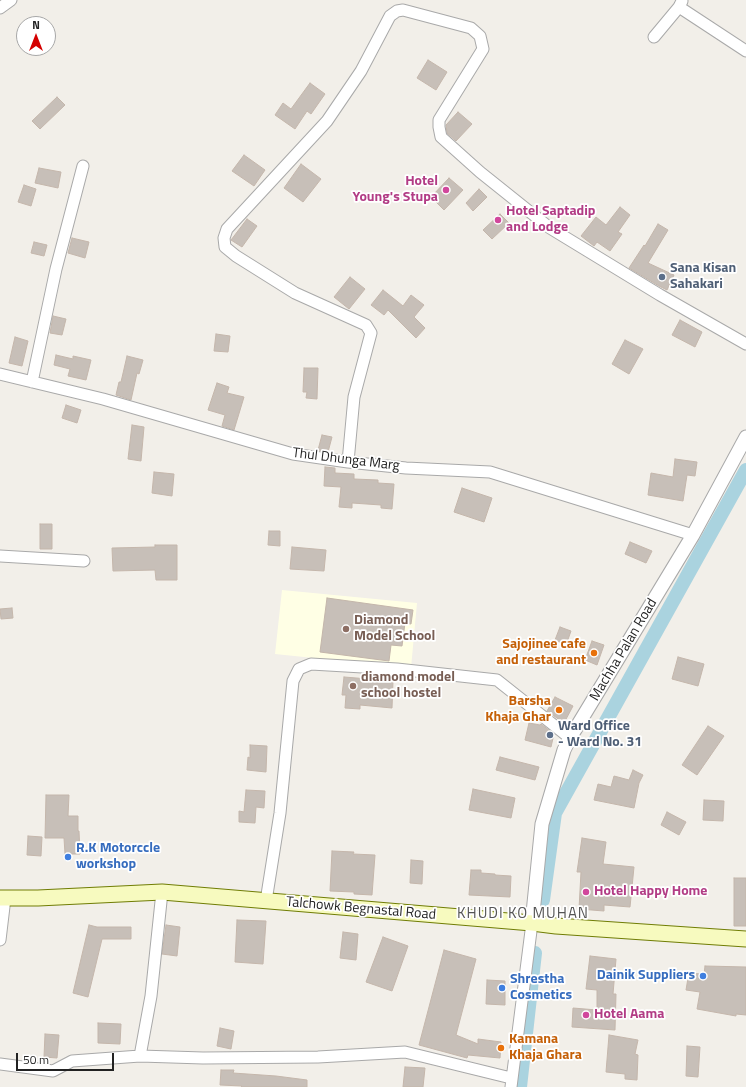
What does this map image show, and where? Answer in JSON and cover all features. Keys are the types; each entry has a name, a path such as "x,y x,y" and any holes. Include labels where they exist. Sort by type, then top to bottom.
{"main road":[{"name":"Talchowk Begnastal Road","path":"2,898 38,898 162,892 556,926 746,939"}],"street":[{"path":"0,8 11,0"},
{"path":"654,38 680,3 746,51"},
{"path":"348,462 354,397 371,333 366,325 295,293 236,256 225,247 224,238 227,228 327,121 361,71 390,16 397,11 403,10 471,28 480,36 483,50 440,120 439,127 441,137 480,172 550,228 660,295 746,344"},
{"path":"32,382 56,270 83,166"},
{"name":"Thul Dhunga Marg","path":"0,374 103,399 293,454 406,468 490,472 693,536"},
{"name":"Machha Palan Road","path":"532,923 542,824 564,750 693,536 746,437"},
{"path":"0,556 84,561"},
{"path":"266,900 280,812 293,680 299,669 311,664 397,669 497,680 570,738"},
{"path":"140,1056 151,996 162,892"},
{"path":"0,940 2,898"},
{"path":"0,1064 53,1071 72,1061 140,1056 203,1058 318,1056 405,1052 511,1082 532,923"}],"shaded area":[{"name":"Diamond Model School","path":"282,590 417,603 411,668 275,654"}],"building":[{"path":"428,60 447,72 436,90 417,78"},
{"path":"310,83 325,94 311,114 307,111 295,129 275,115 283,103 291,109"},
{"path":"57,97 65,105 40,129 32,121"},
{"path":"458,112 472,124 456,141 447,133 446,125"},
{"path":"244,155 265,170 254,186 232,171"},
{"path":"301,164 321,179 303,202 284,188"},
{"path":"39,168 61,172 58,188 35,183"},
{"path":"449,178 463,190 444,210 431,197"},
{"path":"24,185 36,189 31,206 18,202"},
{"path":"479,189 487,197 473,211 466,203"},
{"path":"620,207 630,215 618,232 622,234 610,251 597,242 594,246 581,236 596,217 606,225"},
{"path":"500,214 509,223 492,239 483,230"},
{"path":"247,219 257,226 242,247 231,240"},
{"path":"658,224 668,230 648,263 674,275 667,290 629,268 644,245 645,246"},
{"path":"72,238 89,242 85,258 68,253"},
{"path":"34,242 47,245 44,256 31,253"},
{"path":"350,277 365,289 349,309 334,297"},
{"path":"383,290 403,306 411,295 424,305 414,317 425,328 416,338 388,310 384,315 371,305"},
{"path":"53,316 66,319 62,335 50,333"},
{"path":"680,320 702,332 695,347 672,335"},
{"path":"216,334 230,336 228,352 214,351"},
{"path":"15,337 28,341 22,366 9,363"},
{"path":"625,340 643,349 629,374 612,364"},
{"path":"56,355 73,359 73,356 91,360 86,380 68,376 70,369 54,365"},
{"path":"127,356 143,360 139,374 137,373 131,400 116,395 119,382 121,382"},
{"path":"304,368 318,368 317,399 306,398 307,392 303,392"},
{"path":"217,383 229,387 227,393 244,397 234,430 222,426 225,415 208,410"},
{"path":"66,405 81,410 77,423 62,418"},
{"path":"132,425 144,427 141,461 128,459"},
{"path":"322,435 332,437 328,452 318,450"},
{"path":"675,459 697,462 695,476 687,475 683,501 648,495 651,473 673,477"},
{"path":"325,467 335,468 335,473 354,474 354,479 378,480 378,483 394,484 392,509 381,508 381,505 352,503 352,508 339,507 341,487 324,486"},
{"path":"154,472 174,474 172,496 152,493"},
{"path":"462,488 492,498 484,522 454,512"},
{"path":"40,524 52,524 52,549 40,549"},
{"path":"269,531 280,531 280,546 268,545"},
{"path":"630,542 652,551 646,563 625,554"},
{"path":"155,545 177,545 177,580 156,580 155,570 113,571 112,548 155,547"},
{"path":"292,547 326,550 324,571 290,569"},
{"path":"327,598 413,610 411,624 405,623 402,646 391,645 389,661 320,652"},
{"path":"12,608 13,618 1,619 0,609"},
{"path":"560,627 571,631 566,645 555,640"},
{"name":"Sajojinee cafe and restaurant","path":"592,641 604,645 597,665 585,660"},
{"path":"678,657 704,664 698,686 672,679"},
{"path":"344,677 393,681 392,708 360,705 360,709 345,708 346,695 342,695"},
{"path":"555,697 573,706 564,723 547,711"},
{"path":"529,723 541,724 554,734 551,747 525,740"},
{"path":"708,726 724,736 697,775 682,765"},
{"path":"250,745 267,746 266,772 247,770 248,757 250,758"},
{"path":"500,757 539,767 535,780 496,770"},
{"path":"633,770 643,775 639,783 634,808 594,800 598,784 611,787 614,776 629,780"},
{"path":"473,789 515,798 511,818 469,810"},
{"path":"246,790 265,791 264,808 256,807 255,823 239,822 239,811 244,812"},
{"path":"46,795 69,795 68,816 78,816 80,854 65,854 64,838 45,838"},
{"path":"704,800 724,801 723,821 703,820"},
{"path":"667,812 686,822 679,835 661,825"},
{"path":"28,836 42,837 41,856 27,855"},
{"path":"582,838 606,842 603,864 634,867 630,907 604,905 604,911 579,909 581,872 577,872"},
{"path":"332,851 375,855 372,895 354,894 354,892 330,891"},
{"path":"411,860 423,861 422,884 410,883"},
{"path":"471,870 481,870 481,873 511,876 510,897 469,895"},
{"path":"734,878 746,878 746,926 734,926"},
{"path":"237,920 266,921 263,964 235,962"},
{"path":"89,925 97,927 131,927 131,939 102,939 88,997 73,993"},
{"path":"166,925 180,927 177,956 162,954"},
{"path":"343,932 358,934 356,960 340,958"},
{"path":"383,937 408,946 392,991 366,982"},
{"path":"444,950 476,959 456,1035 478,1044 478,1039 501,1042 500,1058 468,1055 467,1058 419,1045"},
{"path":"590,956 616,959 613,994 616,994 615,1030 572,1027 573,1008 597,1010 597,990 586,989"},
{"path":"705,966 746,967 746,1015 736,1014 736,1016 697,1009 700,992 686,990 689,972 704,975"},
{"path":"487,980 505,981 505,1005 486,1004"},
{"path":"98,1023 121,1024 120,1044 98,1043"},
{"path":"220,1028 234,1031 231,1049 217,1046"},
{"path":"45,1034 59,1035 57,1058 44,1057"},
{"path":"609,1035 638,1040 635,1054 638,1055 637,1080 625,1079 625,1074 606,1072"},
{"path":"687,1046 700,1047 698,1077 686,1076"},
{"path":"405,1067 425,1068 423,1087 403,1087"},
{"path":"221,1070 234,1070 233,1073 307,1080 307,1087 241,1087 242,1086 220,1085"}],"waterway":[{"path":"543,900 555,813 746,470"},
{"path":"520,1087 535,953"}],"place":[{"name":"Hotel Young's Stupa","path":"446,190"},
{"name":"Hotel Saptadip and Lodge","path":"498,220"},
{"name":"Sana Kisan Sahakari","path":"662,277"},
{"name":"Diamond Model School","path":"346,629"},
{"name":"Sajojinee cafe and restaurant","path":"594,653"},
{"name":"diamond model school hostel","path":"353,686"},
{"name":"Barsha Khaja Ghar","path":"559,710"},
{"name":"Ward Office - Ward No. 31","path":"550,735"},
{"name":"R.K Motorccle workshop","path":"68,857"},
{"name":"Hotel Happy Home","path":"586,892"},
{"name":"Dainik Suppliers","path":"703,976"},
{"name":"Shrestha Cosmetics","path":"502,988"},
{"name":"Hotel Aama","path":"586,1015"},
{"name":"Kamana Khaja Ghara","path":"501,1048"}],"district":[{"name":"KHUDI KO MUHAN","path":"523,914"}]}
